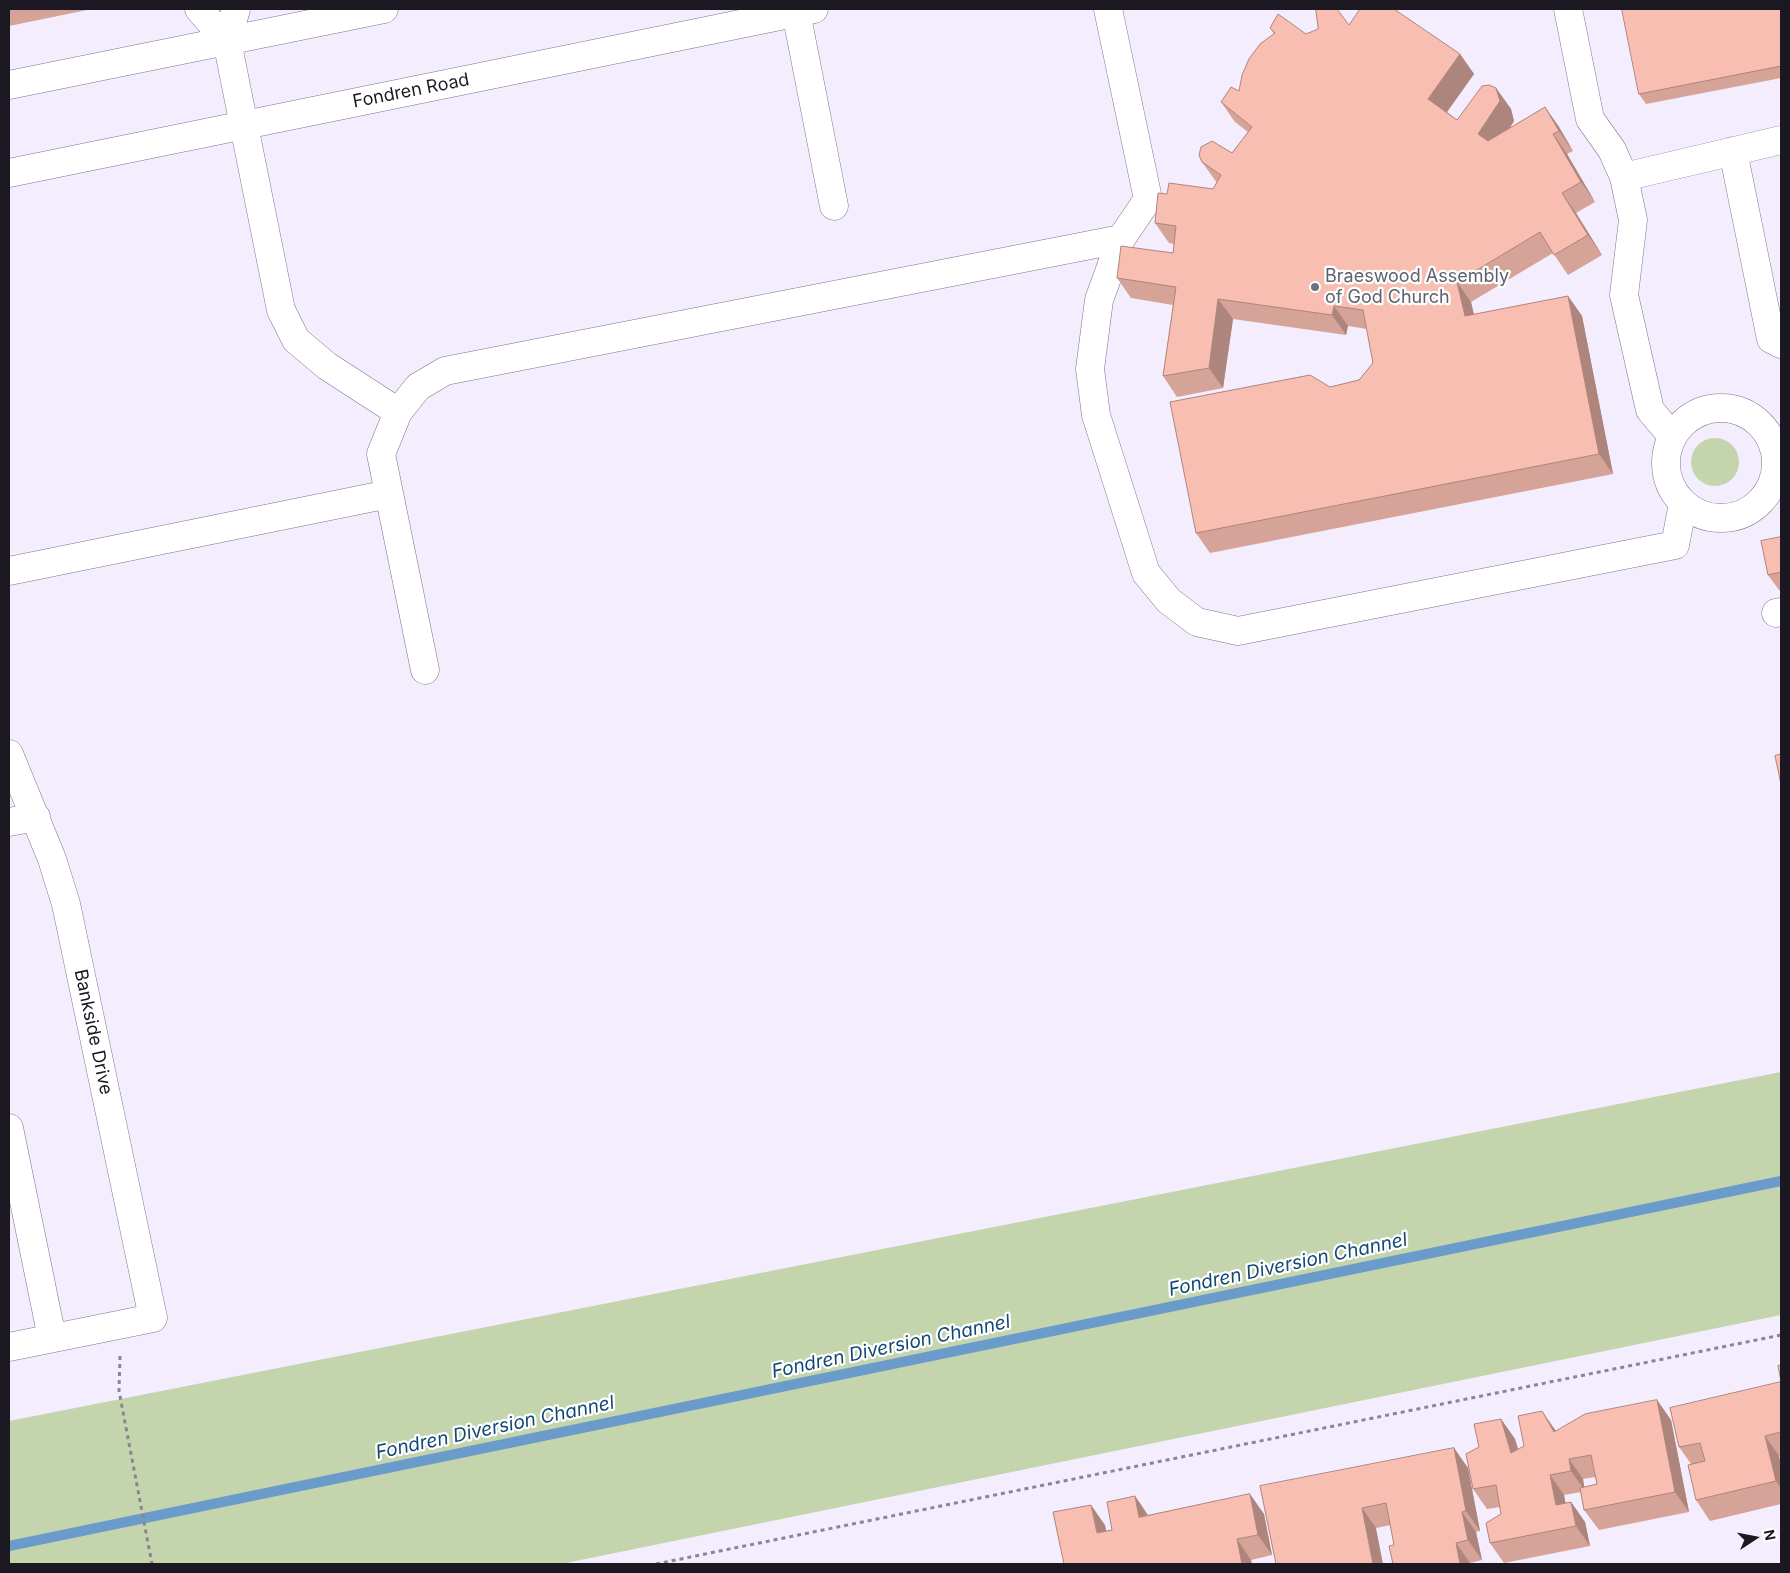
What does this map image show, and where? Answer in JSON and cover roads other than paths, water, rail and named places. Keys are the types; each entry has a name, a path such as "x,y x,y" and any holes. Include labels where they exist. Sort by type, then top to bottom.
{"main road":[{"path":"199,9 227,41"},
{"path":"236,9 227,41 242,125 280,310 296,340 327,366 398,412"},
{"path":"9,85 384,9"},
{"path":"1108,9 1148,199 1121,239 1099,300 1090,369 1096,415 1146,573 1169,600 1197,622 1238,631 1675,546 1683,504"},
{"path":"1568,9 1590,119 1612,150 1624,177 1633,220 1624,295 1650,410 1672,436"},
{"path":"802,10 834,206"},
{"name":"Fondren Road","path":"9,173 802,10"},
{"path":"1624,177 1781,140"},
{"path":"1733,151 1772,339 1781,344"},
{"path":"424,670 382,454 398,412 418,387 445,371 1121,239"},
{"path":"1716,407 1734,409 1751,416 1764,428 1778,453 1774,481 1765,497 1752,510 1735,517 1716,519 1698,514 1683,504 1672,489 1666,472 1666,453 1672,436 1683,422 1698,412 1716,407"},
{"path":"9,571 389,494"},
{"name":"Bankside Drive","path":"9,754 52,859 66,904 153,1318 52,1338"},
{"path":"9,822 36,817"},
{"path":"9,1128 52,1338 9,1347"}],"waterway":[{"name":"Fondren Diversion Channel","path":"9,1546 1781,1181"}],"place":[{"name":"Braeswood Assembly of God Church","path":"1315,287"}]}
